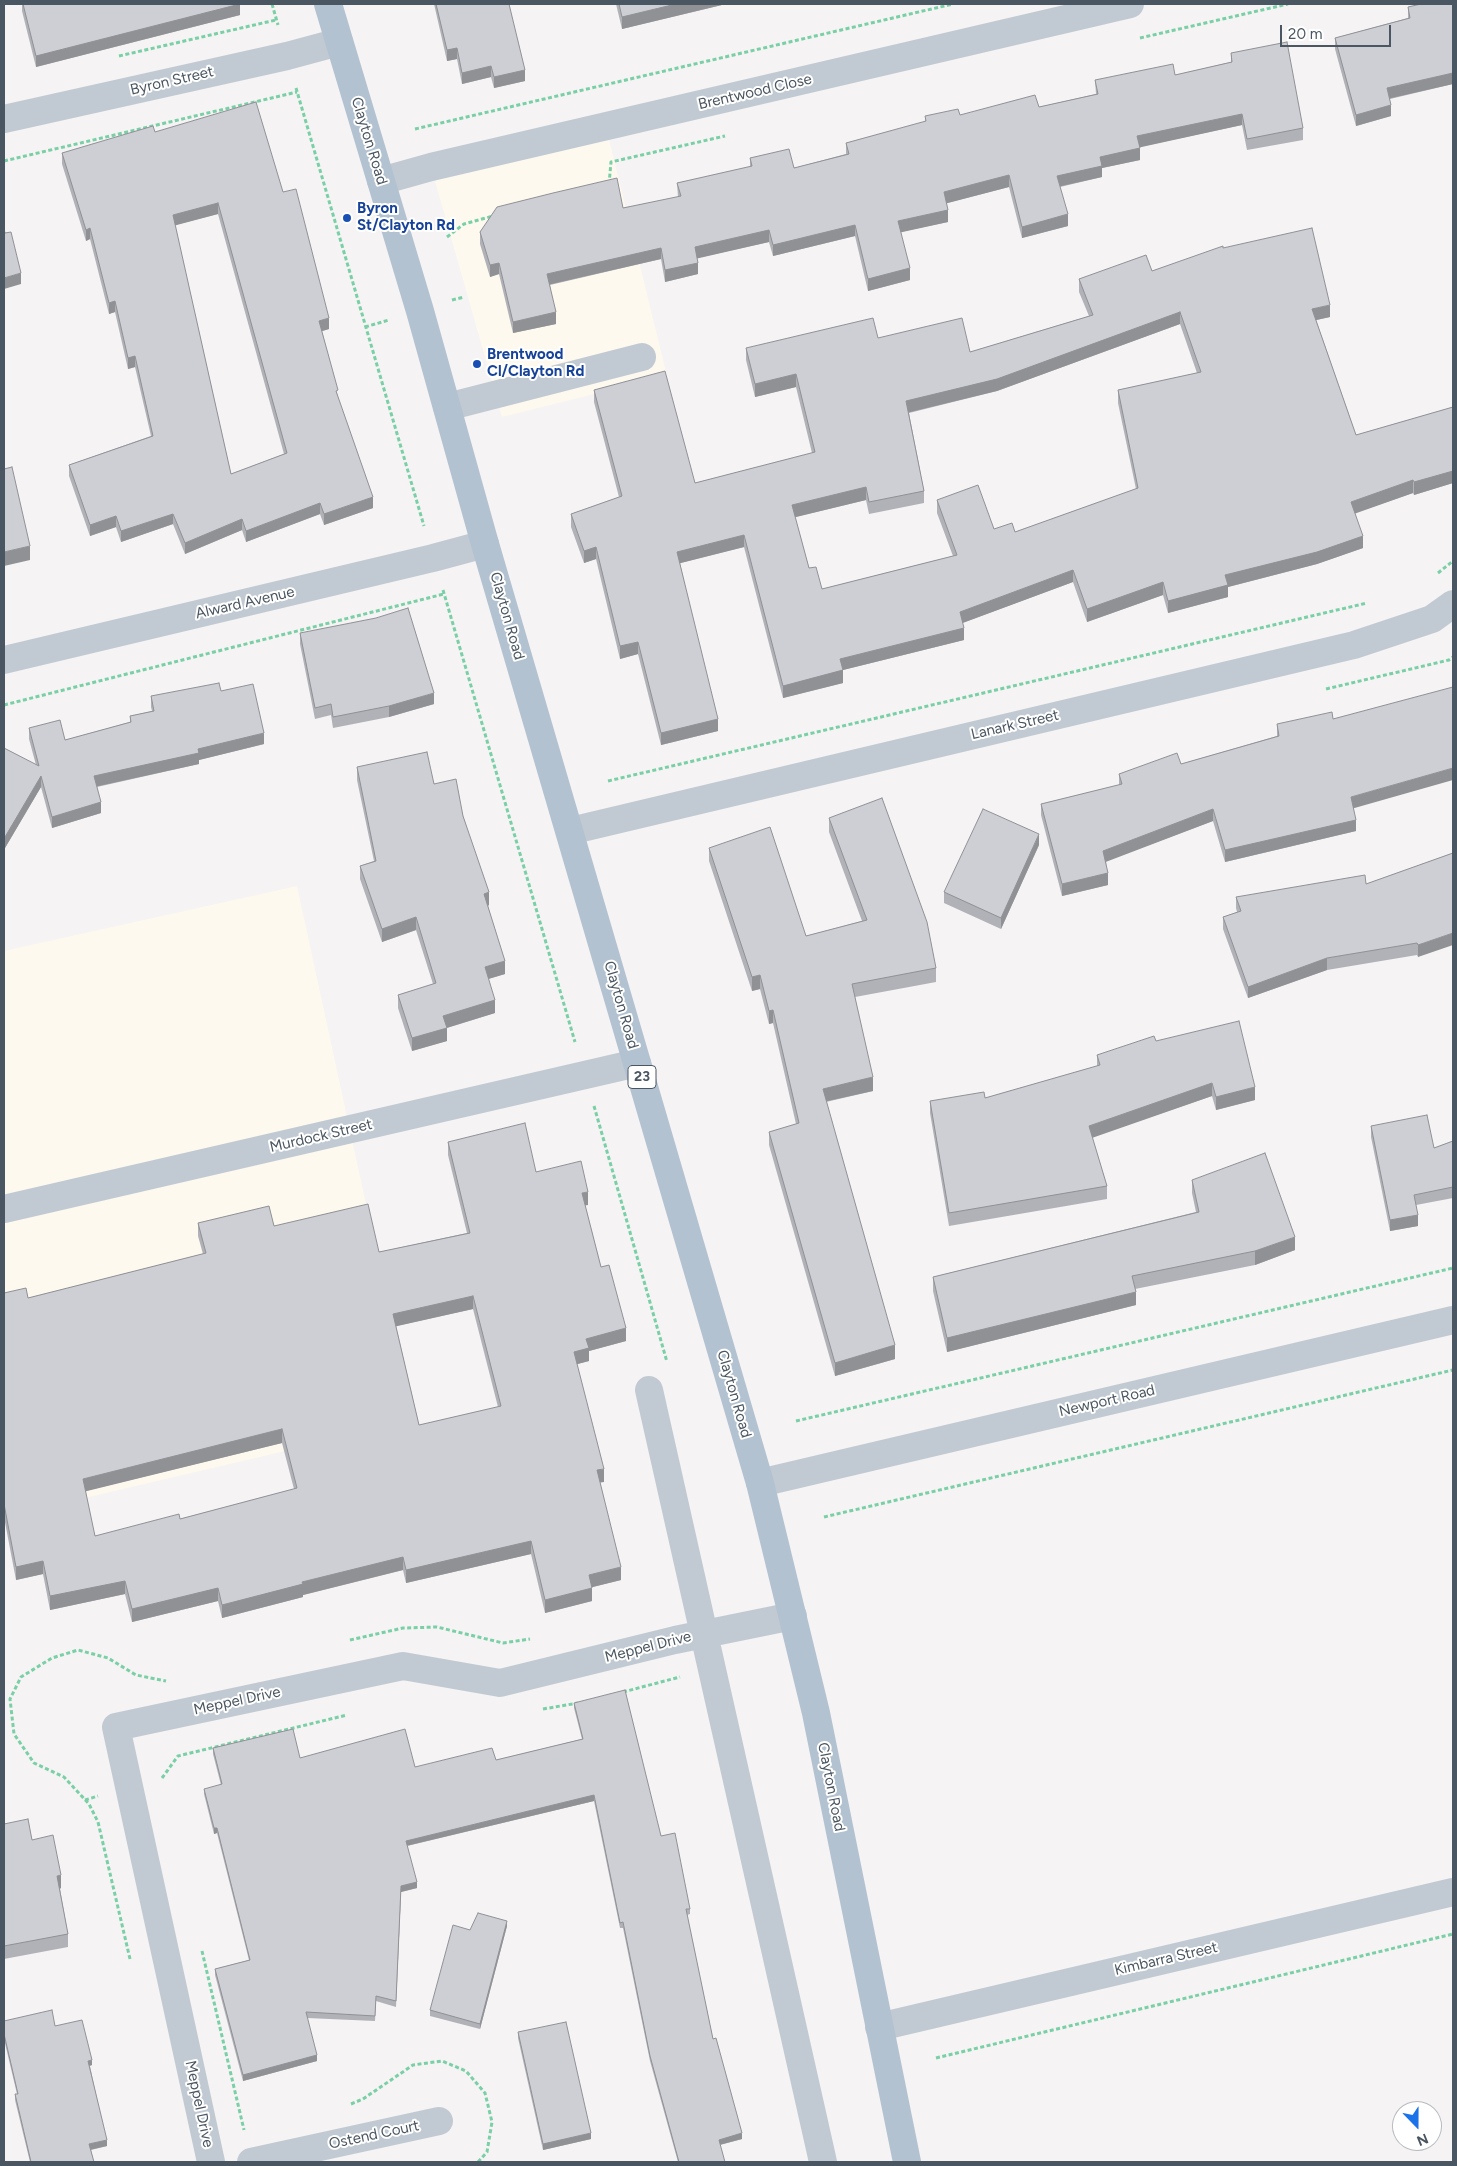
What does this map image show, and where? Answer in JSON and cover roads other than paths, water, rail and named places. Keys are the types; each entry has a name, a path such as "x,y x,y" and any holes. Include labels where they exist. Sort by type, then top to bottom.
{"main road":[{"name":"Clayton Road","path":"328,4 760,1482 816,1713 907,2162"}],"street":[{"name":"Brentwood Close","path":"381,182 431,167 1130,4"},
{"name":"Byron Street","path":"4,119 277,58 339,42"},
{"path":"447,407 642,357"},
{"name":"Alward Avenue","path":"4,660 486,544"},
{"name":"Lanark Street","path":"570,832 1354,645 1432,619 1453,604"},
{"name":"Murdock Street","path":"4,1209 638,1063"},
{"name":"Newport Road","path":"760,1482 1453,1320"},
{"path":"649,1390 823,2162"},
{"name":"Meppel Drive","path":"211,2162 116,1727 403,1666 500,1684 705,1634 794,1616"},
{"name":"Kimbarra Street","path":"879,2027 1453,1892"},
{"name":"Ostend Court","path":"251,2162 439,2121"}],"place":[{"name":"Byron St/Clayton Rd","path":"347,218"},
{"name":"Brentwood Cl/Clayton Rd","path":"477,364"}]}
